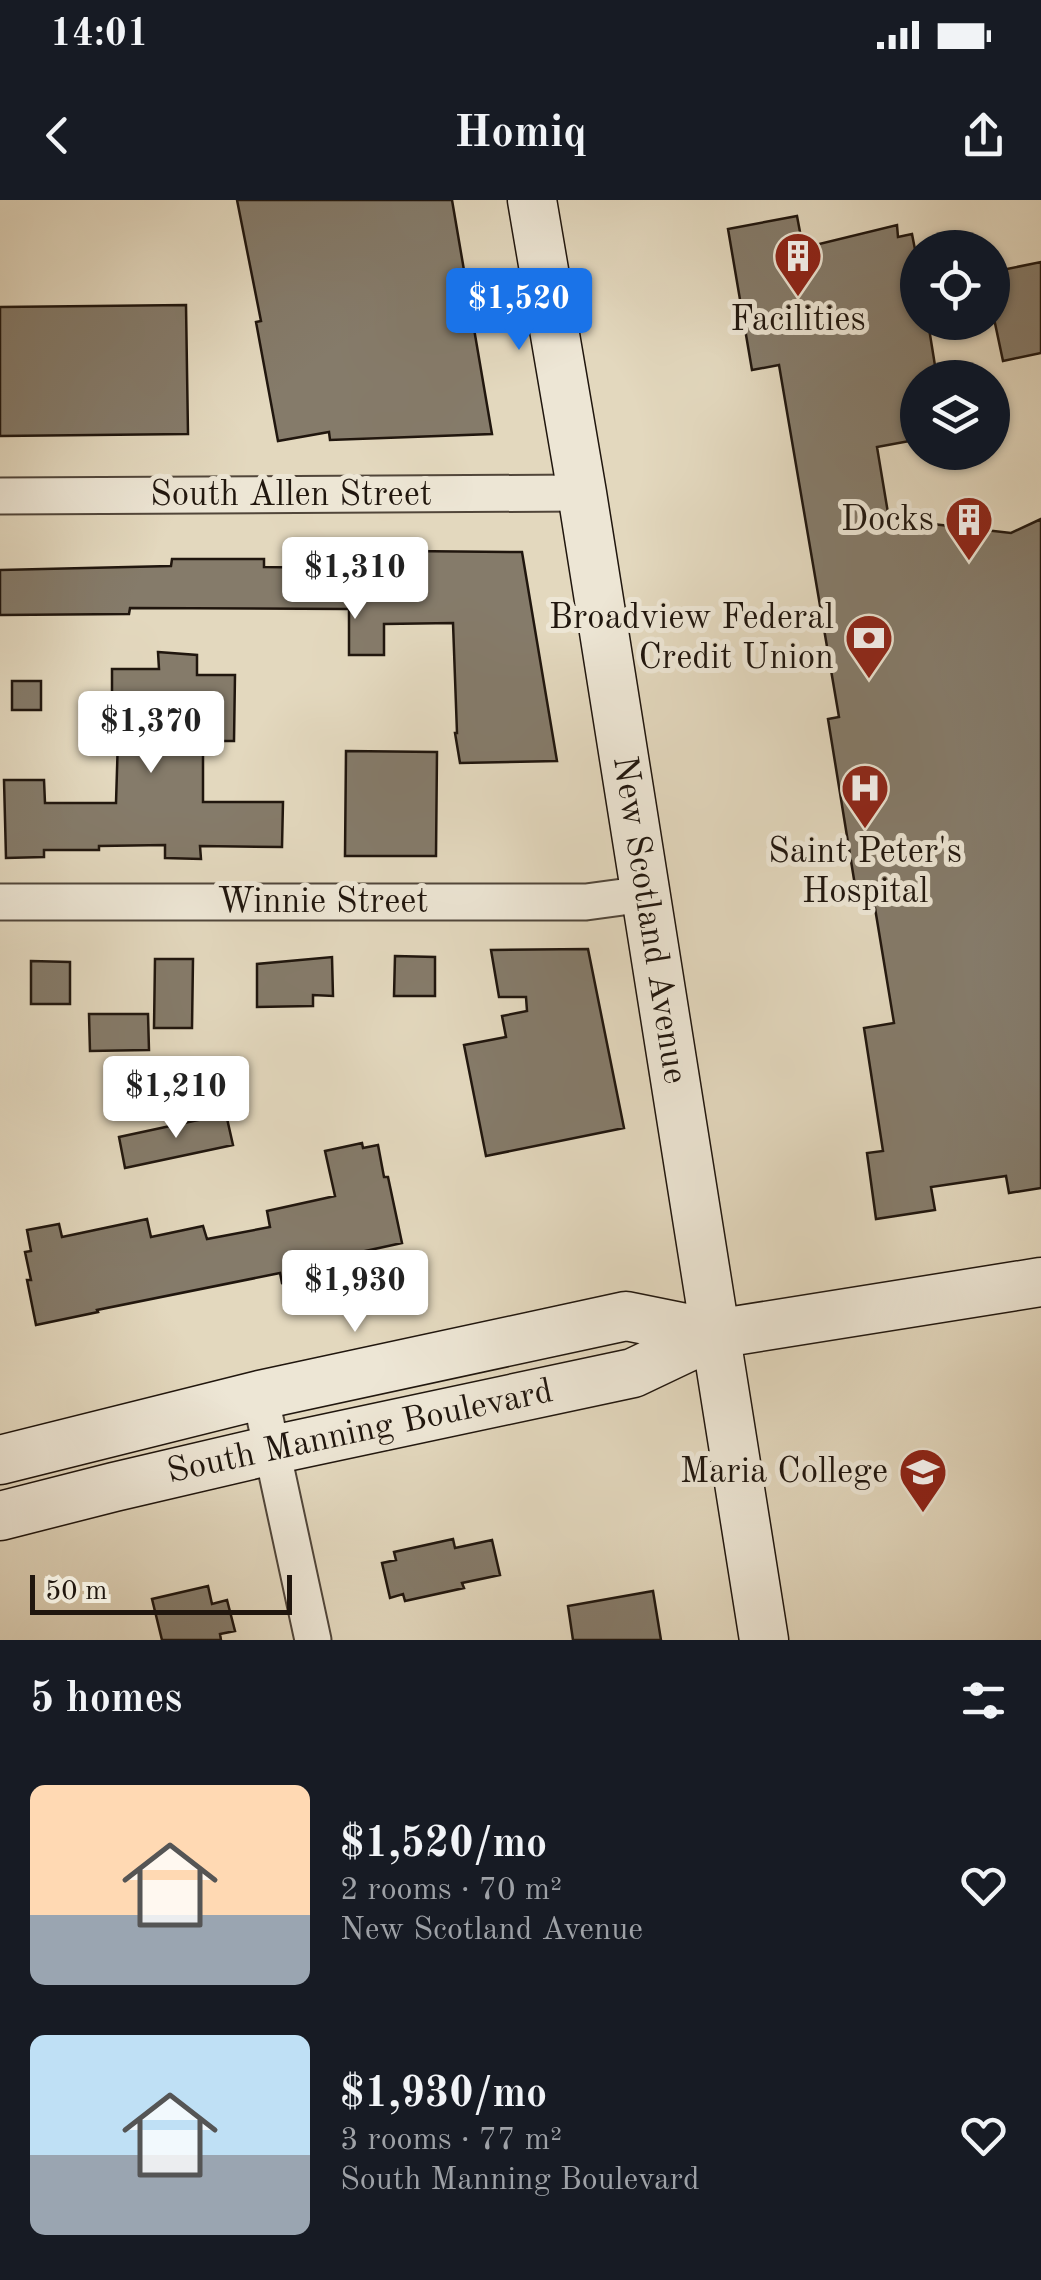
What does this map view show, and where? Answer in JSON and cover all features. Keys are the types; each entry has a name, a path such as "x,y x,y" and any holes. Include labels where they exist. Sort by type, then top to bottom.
{"street":[{"name":"New Scotland Avenue","path":"532,200 764,1640"},
{"name":"South Allen Street","path":"0,496 582,494"},
{"name":"Winnie Street","path":"0,902 586,902 645,894"},
{"name":"South Manning Boulevard","path":"0,1516 272,1450 632,1373 716,1334 1041,1282"},
{"name":"South Manning Boulevard","path":"0,1460 260,1395 626,1316 716,1334"},
{"path":"260,1395 313,1640"}],"building":[{"path":"237,200 452,200 492,434 330,440 329,432 278,441 256,322 261,321"},
{"path":"797,216 803,248 897,225 900,340 931,340 934,360 900,360 900,443 877,447 889,519 1011,533 1041,519 1041,1188 1009,1193 1006,1176 931,1187 935,1210 876,1219 867,1153 883,1151 864,1028 894,1023 874,902 858,904 828,719 839,717 779,365 752,370 728,229"},
{"path":"1041,262 1041,353 1003,360 999,340 1010,340 1010,268"},
{"path":"186,305 188,434 0,436 0,307"},
{"path":"406,551 522,552 557,761 460,763 455,733 453,623 384,624 384,655 349,655 349,609 130,608 129,614 0,615 0,570 171,566 172,559 264,559 264,567 350,568 350,559 406,560"},
{"path":"158,652 197,655 197,675 235,675 234,741 203,741 203,802 283,802 282,847 200,846 201,859 165,858 165,845 44,850 44,857 6,858 4,780 44,780 45,803 116,803 119,705 112,705 112,669 159,669"},
{"path":"12,681 41,681 41,710 12,710"},
{"path":"346,751 437,752 436,856 345,856"},
{"path":"588,949 624,1128 486,1156 464,1045 506,1037 502,1016 527,1011 526,997 499,997 491,950"},
{"path":"395,956 435,957 435,996 394,996"},
{"path":"332,957 333,996 313,995 313,1006 257,1007 257,964"},
{"path":"155,959 193,959 192,1028 154,1028"},
{"path":"31,961 70,962 70,1004 31,1004"},
{"path":"89,1014 148,1014 149,1050 90,1051"},
{"path":"226,1114 233,1145 125,1168 119,1137"},
{"path":"362,1143 363,1148 378,1145 402,1243 324,1260 327,1274 282,1283 280,1273 36,1325 27,1280 31,1280 25,1252 31,1251 27,1230 59,1224 62,1237 147,1219 151,1237 203,1226 207,1239 270,1227 267,1211 335,1196 325,1151"},
{"path":"453,1539 455,1548 492,1540 500,1575 462,1583 464,1588 405,1601 403,1594 390,1598 382,1563 396,1560 394,1552"},
{"path":"208,1586 212,1604 227,1600 235,1631 220,1634 221,1640 162,1640 152,1599"},
{"path":"653,1591 661,1640 573,1640 568,1606"}],"place":[{"name":"Facilities","path":"798,298"},
{"name":"Docks","path":"969,562"},
{"name":"Broadview Federal Credit Union","path":"869,680"},
{"name":"Saint Peter's Hospital","path":"865,830"},
{"name":"Maria College","path":"923,1514"}]}
